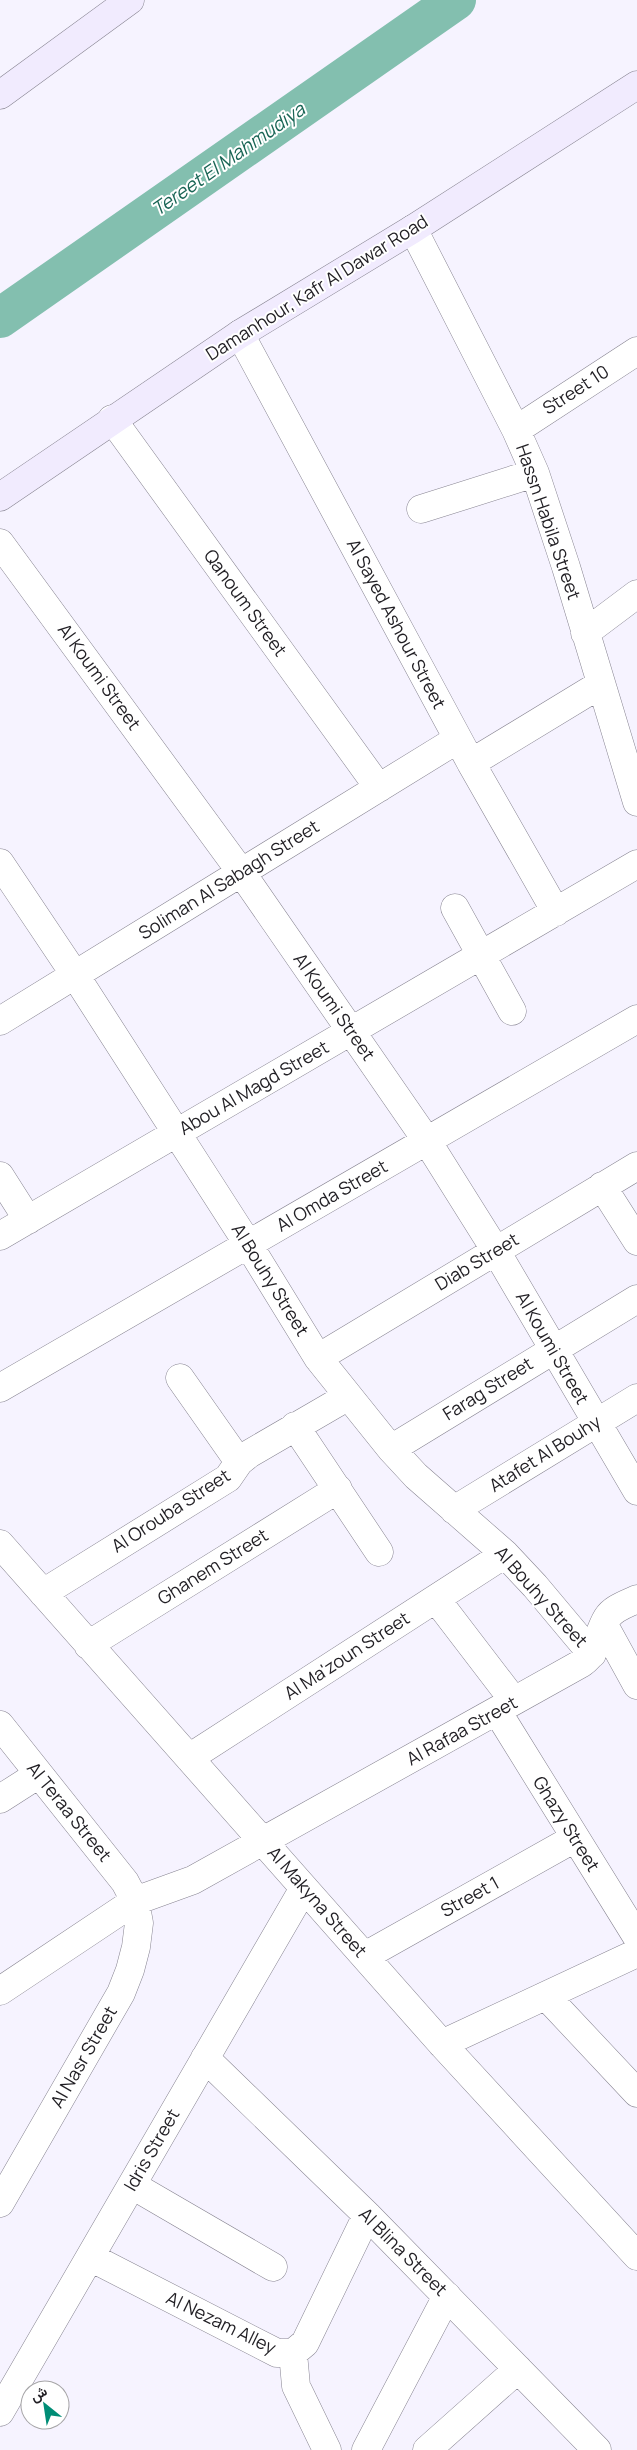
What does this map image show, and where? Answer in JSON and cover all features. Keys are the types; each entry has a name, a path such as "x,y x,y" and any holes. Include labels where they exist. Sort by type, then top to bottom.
{"main road":[{"path":"0,95 124,2"},
{"name":"Damanhour, Kafr Al Dawar Road","path":"0,497 112,419 240,334 413,229 637,85"}],"street":[{"name":"Hassn Habila Street","path":"413,229 516,430 535,473 637,802"},
{"name":"Al Sayed Ashour Street","path":"240,334 471,763 556,912"},
{"name":"Street 10","path":"516,430 637,351"},
{"name":"Qanoum Street","path":"112,419 379,788"},
{"path":"421,509 535,473"},
{"name":"Al Koumi Street","path":"0,543 241,872 427,1141 496,1251 637,1491"},
{"path":"585,633 637,594"},
{"path":"471,763 600,684"},
{"name":"Soliman Al Sabagh Street","path":"0,1021 458,739"},
{"name":"Al Bouhy Street","path":"0,863 177,1133 318,1358 347,1397 391,1449 454,1510 505,1554 535,1586 592,1654"},
{"name":"Abou Al Magd Street","path":"0,1236 637,864"},
{"path":"455,908 512,1011"},
{"name":"Al Omda Street","path":"0,1388 637,1019"},
{"name":"Diab Street","path":"318,1358 637,1166"},
{"path":"0,1176 28,1220"},
{"path":"602,1186 637,1241"},
{"name":"Farag Street","path":"391,1449 553,1348 637,1299"},
{"path":"180,1378 239,1462"},
{"name":"Al Orouba Street","path":"43,1592 228,1478 239,1462 249,1454 347,1397"},
{"name":"Atafet Al Bouhy","path":"454,1510 637,1398"},
{"path":"295,1426 379,1552"},
{"name":"Ghanem Street","path":"88,1645 338,1490"},
{"name":"Al Makyna Street","path":"0,1544 442,2044 637,2256"},
{"name":"Al Ma'zoun Street","path":"189,1758 505,1554"},
{"name":"Ghazy Street","path":"436,1598 505,1706 574,1838 637,1937"},
{"path":"592,1654 611,1613 637,1599"},
{"path":"604,1626 637,1686"},
{"name":"Al Rafaa Street","path":"0,1991 135,1901 193,1880 264,1842 582,1663 592,1654"},
{"name":"Al Teraa Street","path":"0,1725 111,1863 135,1901"},
{"path":"0,1799 39,1774"},
{"name":"Street 1","path":"365,1956 574,1838"},
{"name":"Idris Street","path":"0,2412 304,1888"},
{"name":"Al Nasr Street","path":"0,2203 121,1993 136,1947 138,1923 135,1901"},
{"path":"442,2044 637,1953"},
{"path":"546,1996 637,2093"},
{"name":"Al Blina Street","path":"205,2058 368,2215 596,2450"},
{"path":"132,2184 273,2267"},
{"name":"Al Nezam Alley","path":"90,2257 277,2352 292,2353 305,2343 368,2215"},
{"path":"366,2450 447,2296"},
{"path":"292,2353 296,2386 327,2450"},
{"path":"426,2450 518,2369"}],"waterway":[{"name":"Tereet El Mahmudiya","path":"0,318 456,0"}]}
